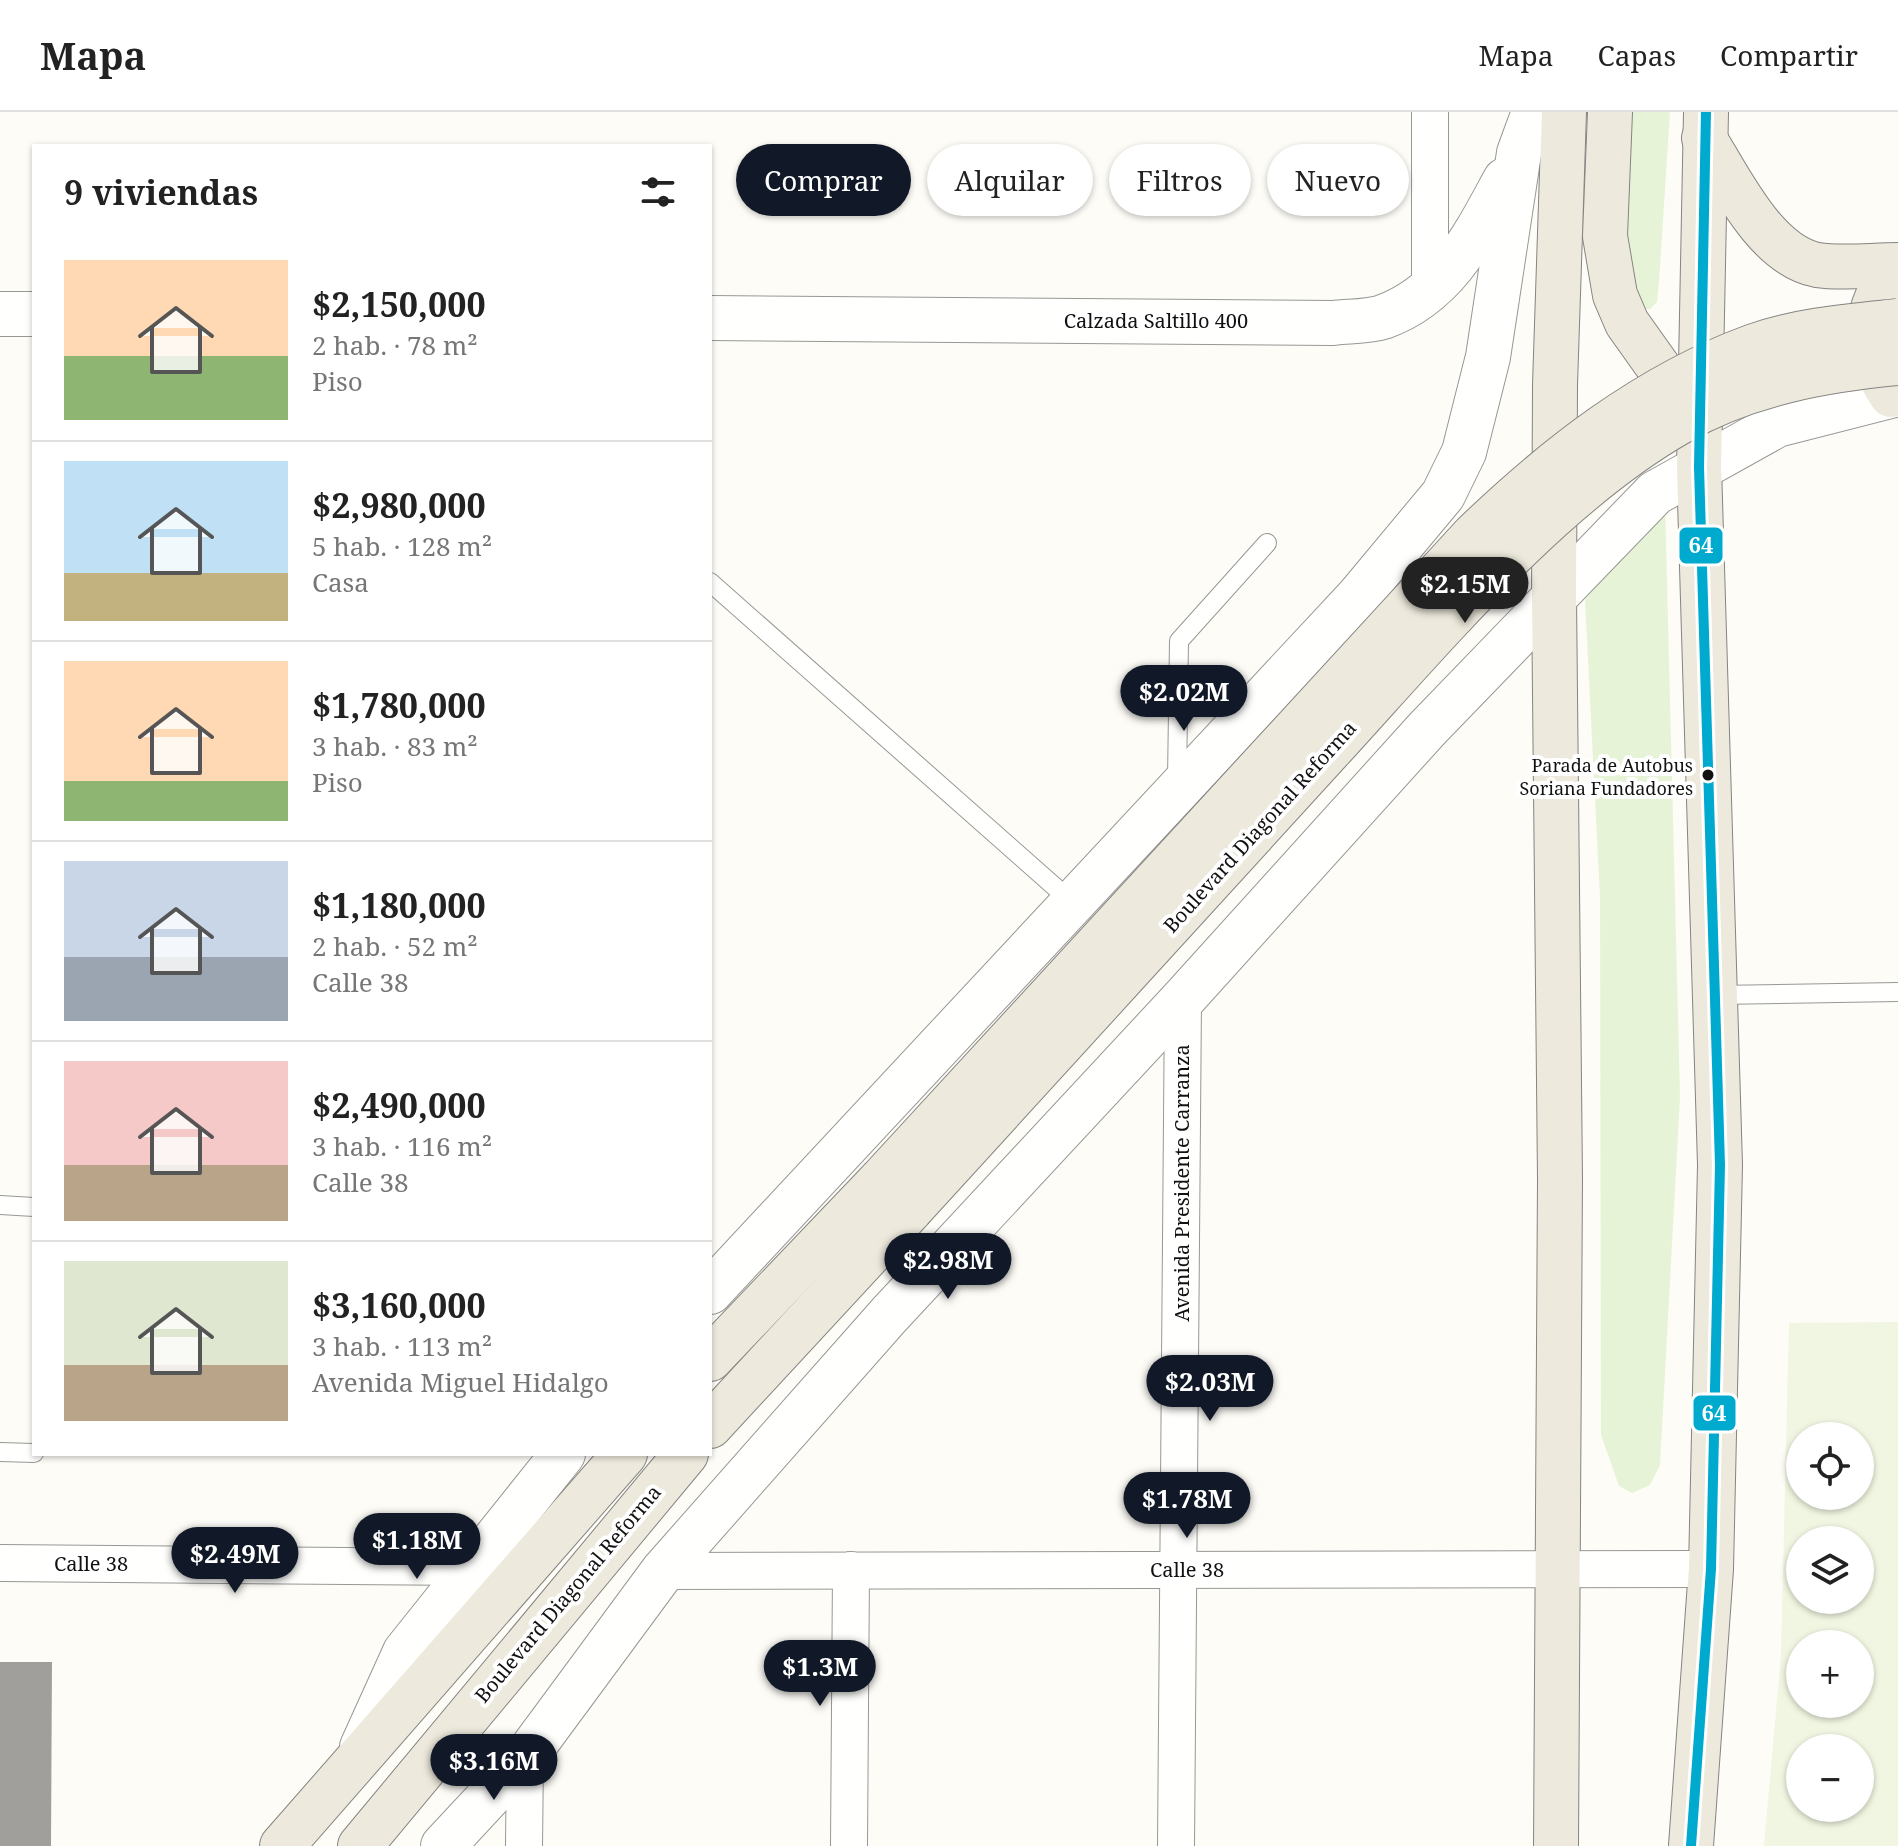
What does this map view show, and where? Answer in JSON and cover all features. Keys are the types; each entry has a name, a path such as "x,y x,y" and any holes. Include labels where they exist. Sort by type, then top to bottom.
{"main road":[{"path":"1556,1846 1560,1179 1554,596 1555,385 1564,112"},
{"path":"1610,112 1605,236 1615,295 1627,323 1659,368 1699,467"},
{"path":"1691,1846 1711,1569 1720,1165 1699,467 1705,125"},
{"path":"1705,125 1758,225 1789,253 1816,265 1898,268"},
{"path":"1896,384 1876,373 1868,329 1874,303 1883,284 1898,268"},
{"name":"Boulevard Diagonal Reforma","path":"712,1424 896,1195 1474,535 1524,487 1579,444 1670,384 1756,346 1840,327 1898,321"},
{"name":"Boulevard Diagonal Reforma","path":"712,1357 896,1195 1565,506 1618,463 1682,421 1748,393 1843,368 1896,384"},
{"path":"282,1846 623,1456"},
{"name":"Boulevard Diagonal Reforma","path":"360,1846 684,1456"}],"street":[{"path":"1430,112 1430,290"},
{"path":"712,1290 1358,597 1443,495 1464,452 1488,357 1519,153 1534,112"},
{"name":"Calzada Saltillo 400","path":"712,318 1333,323 1382,317 1430,290 1465,254 1519,153"},
{"path":"0,314 32,314"},
{"path":"443,1846 525,1758 663,1571 889,1315 1183,999 1427,729 1655,493 1777,425 1896,384"},
{"path":"1358,597 1395,602 1427,624 1444,657 1444,695 1427,729"},
{"name":"Avenida Presidente Carranza","path":"1176,1846 1183,999"},
{"path":"356,1761 405,1652 561,1456"},
{"name":"Calle 38","path":"0,1563 471,1567"},
{"name":"Calle 38","path":"663,1571 1711,1569"},
{"path":"849,1846 851,1570"},
{"path":"524,1846 525,1758"}],"lane":[{"path":"1176,791 1179,641 1267,543"},
{"path":"712,584 1072,902"},
{"path":"1716,995 1898,992"},
{"path":"0,1205 32,1207"},
{"path":"0,1452 32,1453"}],"green space":[{"path":"1627,112 1670,112 1657,302 1650,309 1642,309 1623,256"},
{"path":"1665,502 1680,1097 1660,1465 1650,1485 1632,1493 1619,1486 1601,1435 1600,897 1585,600"},
{"path":"1898,1322 1898,1846 1764,1846 1781,1655 1786,1448 1786,1510 1874,1510 1874,1422 1787,1422 1789,1323"}],"building":[{"path":"0,1662 52,1662 51,1846 0,1846"}],"transit line":[{"name":"64","path":"1691,1846 1711,1569 1720,1165 1699,467 1706,112"}],"place":[{"name":"Parada de Autobus Soriana Fundadores","path":"1708,775"}]}
